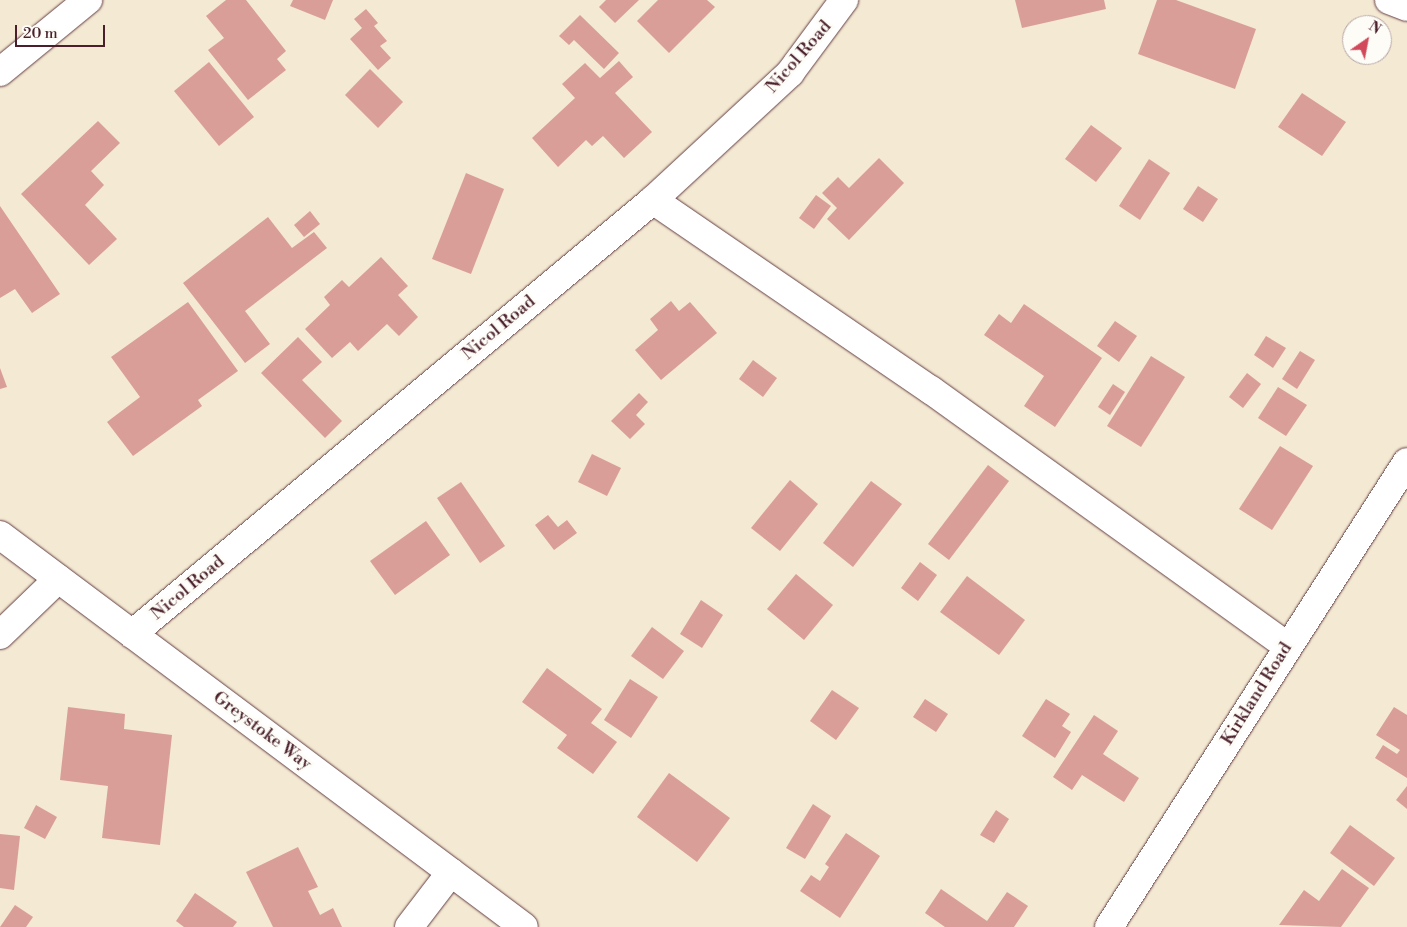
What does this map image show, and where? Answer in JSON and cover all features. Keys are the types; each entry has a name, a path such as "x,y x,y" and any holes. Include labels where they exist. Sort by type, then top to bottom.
{"street":[{"path":"0,72 88,0"},
{"name":"Nicol Road","path":"132,634 653,200 790,72 844,0"},
{"path":"1389,0 1407,7"},
{"path":"653,200 931,390 1287,646"},
{"name":"Kirkland Road","path":"1109,927 1287,646 1407,462"},
{"name":"Greystoke Way","path":"0,535 524,927"},
{"path":"0,635 58,579"},
{"path":"408,927 451,872"}],"building":[{"path":"226,0 246,0 286,51 277,59 286,70 248,100 208,50 224,38 206,16"},
{"path":"293,0 333,0 325,20 290,6"},
{"path":"606,0 639,0 615,23 599,7"},
{"path":"658,0 707,0 715,7 669,53 637,21"},
{"path":"1015,0 1104,0 1106,9 1022,28"},
{"path":"1157,0 1176,0 1256,29 1235,89 1138,54"},
{"path":"366,9 378,23 374,26 387,41 380,46 391,58 378,70 350,39 362,28 354,19"},
{"path":"580,15 619,53 604,69 574,40 569,45 559,36"},
{"path":"619,61 633,77 615,93 652,132 624,158 603,136 592,146 586,140 558,167 532,138 575,98 562,84 585,63 600,78"},
{"path":"209,62 254,117 219,146 174,91"},
{"path":"370,69 403,102 378,128 345,95"},
{"path":"1302,93 1346,122 1322,156 1278,127"},
{"path":"98,121 120,143 91,171 104,185 85,205 117,239 89,265 21,194"},
{"path":"1091,125 1122,148 1096,182 1065,159"},
{"path":"879,158 904,183 849,240 827,219 837,208 822,193 838,177 849,188"},
{"path":"1149,159 1170,173 1140,220 1119,206"},
{"path":"466,173 504,189 471,274 432,259"},
{"path":"1198,186 1218,199 1203,222 1183,209"},
{"path":"816,195 831,206 814,229 799,218"},
{"path":"0,206 60,294 32,313 15,289 0,298"},
{"path":"310,211 320,224 304,237 294,225"},
{"path":"268,217 292,248 314,232 327,248 245,311 270,344 245,363 183,283"},
{"path":"381,257 408,286 398,295 418,317 399,336 387,324 358,351 350,342 332,358 305,329 330,305 324,297 342,280 349,287"},
{"path":"671,301 679,311 690,302 717,333 661,380 635,350 658,330 650,319"},
{"path":"188,302 238,371 198,400 202,406 133,456 107,422 140,397 111,357"},
{"path":"1024,304 1102,358 1055,427 1024,406 1044,376 984,335 999,314 1011,323"},
{"path":"1115,321 1137,336 1119,362 1097,346"},
{"path":"1266,336 1286,348 1273,368 1254,355"},
{"path":"298,337 322,362 302,380 342,421 325,438 261,373"},
{"path":"1300,351 1315,360 1297,389 1282,379"},
{"path":"1151,356 1185,377 1141,447 1107,426"},
{"path":"753,360 777,378 763,397 739,379"},
{"path":"0,368 7,387 0,389"},
{"path":"1247,373 1261,384 1243,408 1229,397"},
{"path":"1113,384 1125,392 1110,415 1098,407"},
{"path":"1278,387 1307,405 1286,436 1258,418"},
{"path":"639,393 648,402 636,415 645,424 630,439 611,421"},
{"path":"1280,446 1313,466 1272,530 1239,509"},
{"path":"592,454 621,468 607,496 578,482"},
{"path":"988,465 1009,481 949,560 928,544"},
{"path":"790,480 818,504 780,551 751,528"},
{"path":"871,481 902,504 853,567 823,543"},
{"path":"461,482 505,546 480,563 437,498"},
{"path":"548,515 558,527 567,520 577,533 554,550 535,525"},
{"path":"426,521 450,555 395,595 370,561"},
{"path":"920,562 937,575 918,601 901,588"},
{"path":"796,574 833,605 804,640 767,609"},
{"path":"967,576 1025,620 999,655 940,612"},
{"path":"701,600 723,615 702,648 680,634"},
{"path":"652,627 684,651 663,679 631,656"},
{"path":"547,668 602,709 591,723 617,742 593,774 557,748 567,735 522,702"},
{"path":"630,679 658,697 631,738 604,720"},
{"path":"832,690 859,708 836,740 810,721"},
{"path":"925,699 948,714 936,732 913,717"},
{"path":"1046,699 1070,714 1062,726 1071,732 1055,758 1022,736"},
{"path":"68,707 125,714 124,729 172,735 160,845 102,838 108,786 60,780"},
{"path":"1394,707 1407,715 1407,778 1375,758 1383,745 1397,754 1400,750 1376,735"},
{"path":"1094,715 1118,731 1103,754 1139,778 1124,802 1082,775 1072,790 1053,777"},
{"path":"669,773 730,818 697,862 637,817"},
{"path":"1407,786 1407,809 1396,800"},
{"path":"813,804 831,816 805,859 786,848"},
{"path":"36,805 57,817 45,839 24,828"},
{"path":"996,810 1009,819 994,843 980,835"},
{"path":"1350,825 1395,858 1374,886 1330,853"},
{"path":"846,833 880,856 840,918 800,891 811,875 820,881 829,867 825,864"},
{"path":"0,834 20,836 14,890 0,888"},
{"path":"298,847 318,887 308,891 320,915 333,908 342,927 273,927 246,872"},
{"path":"1342,869 1369,888 1341,927 1279,925 1304,890 1319,901"},
{"path":"941,889 987,921 1007,892 1028,906 1014,927 945,927 925,913"},
{"path":"195,893 237,922 233,927 184,927 176,921"},
{"path":"15,905 33,917 26,927 0,927"}]}
